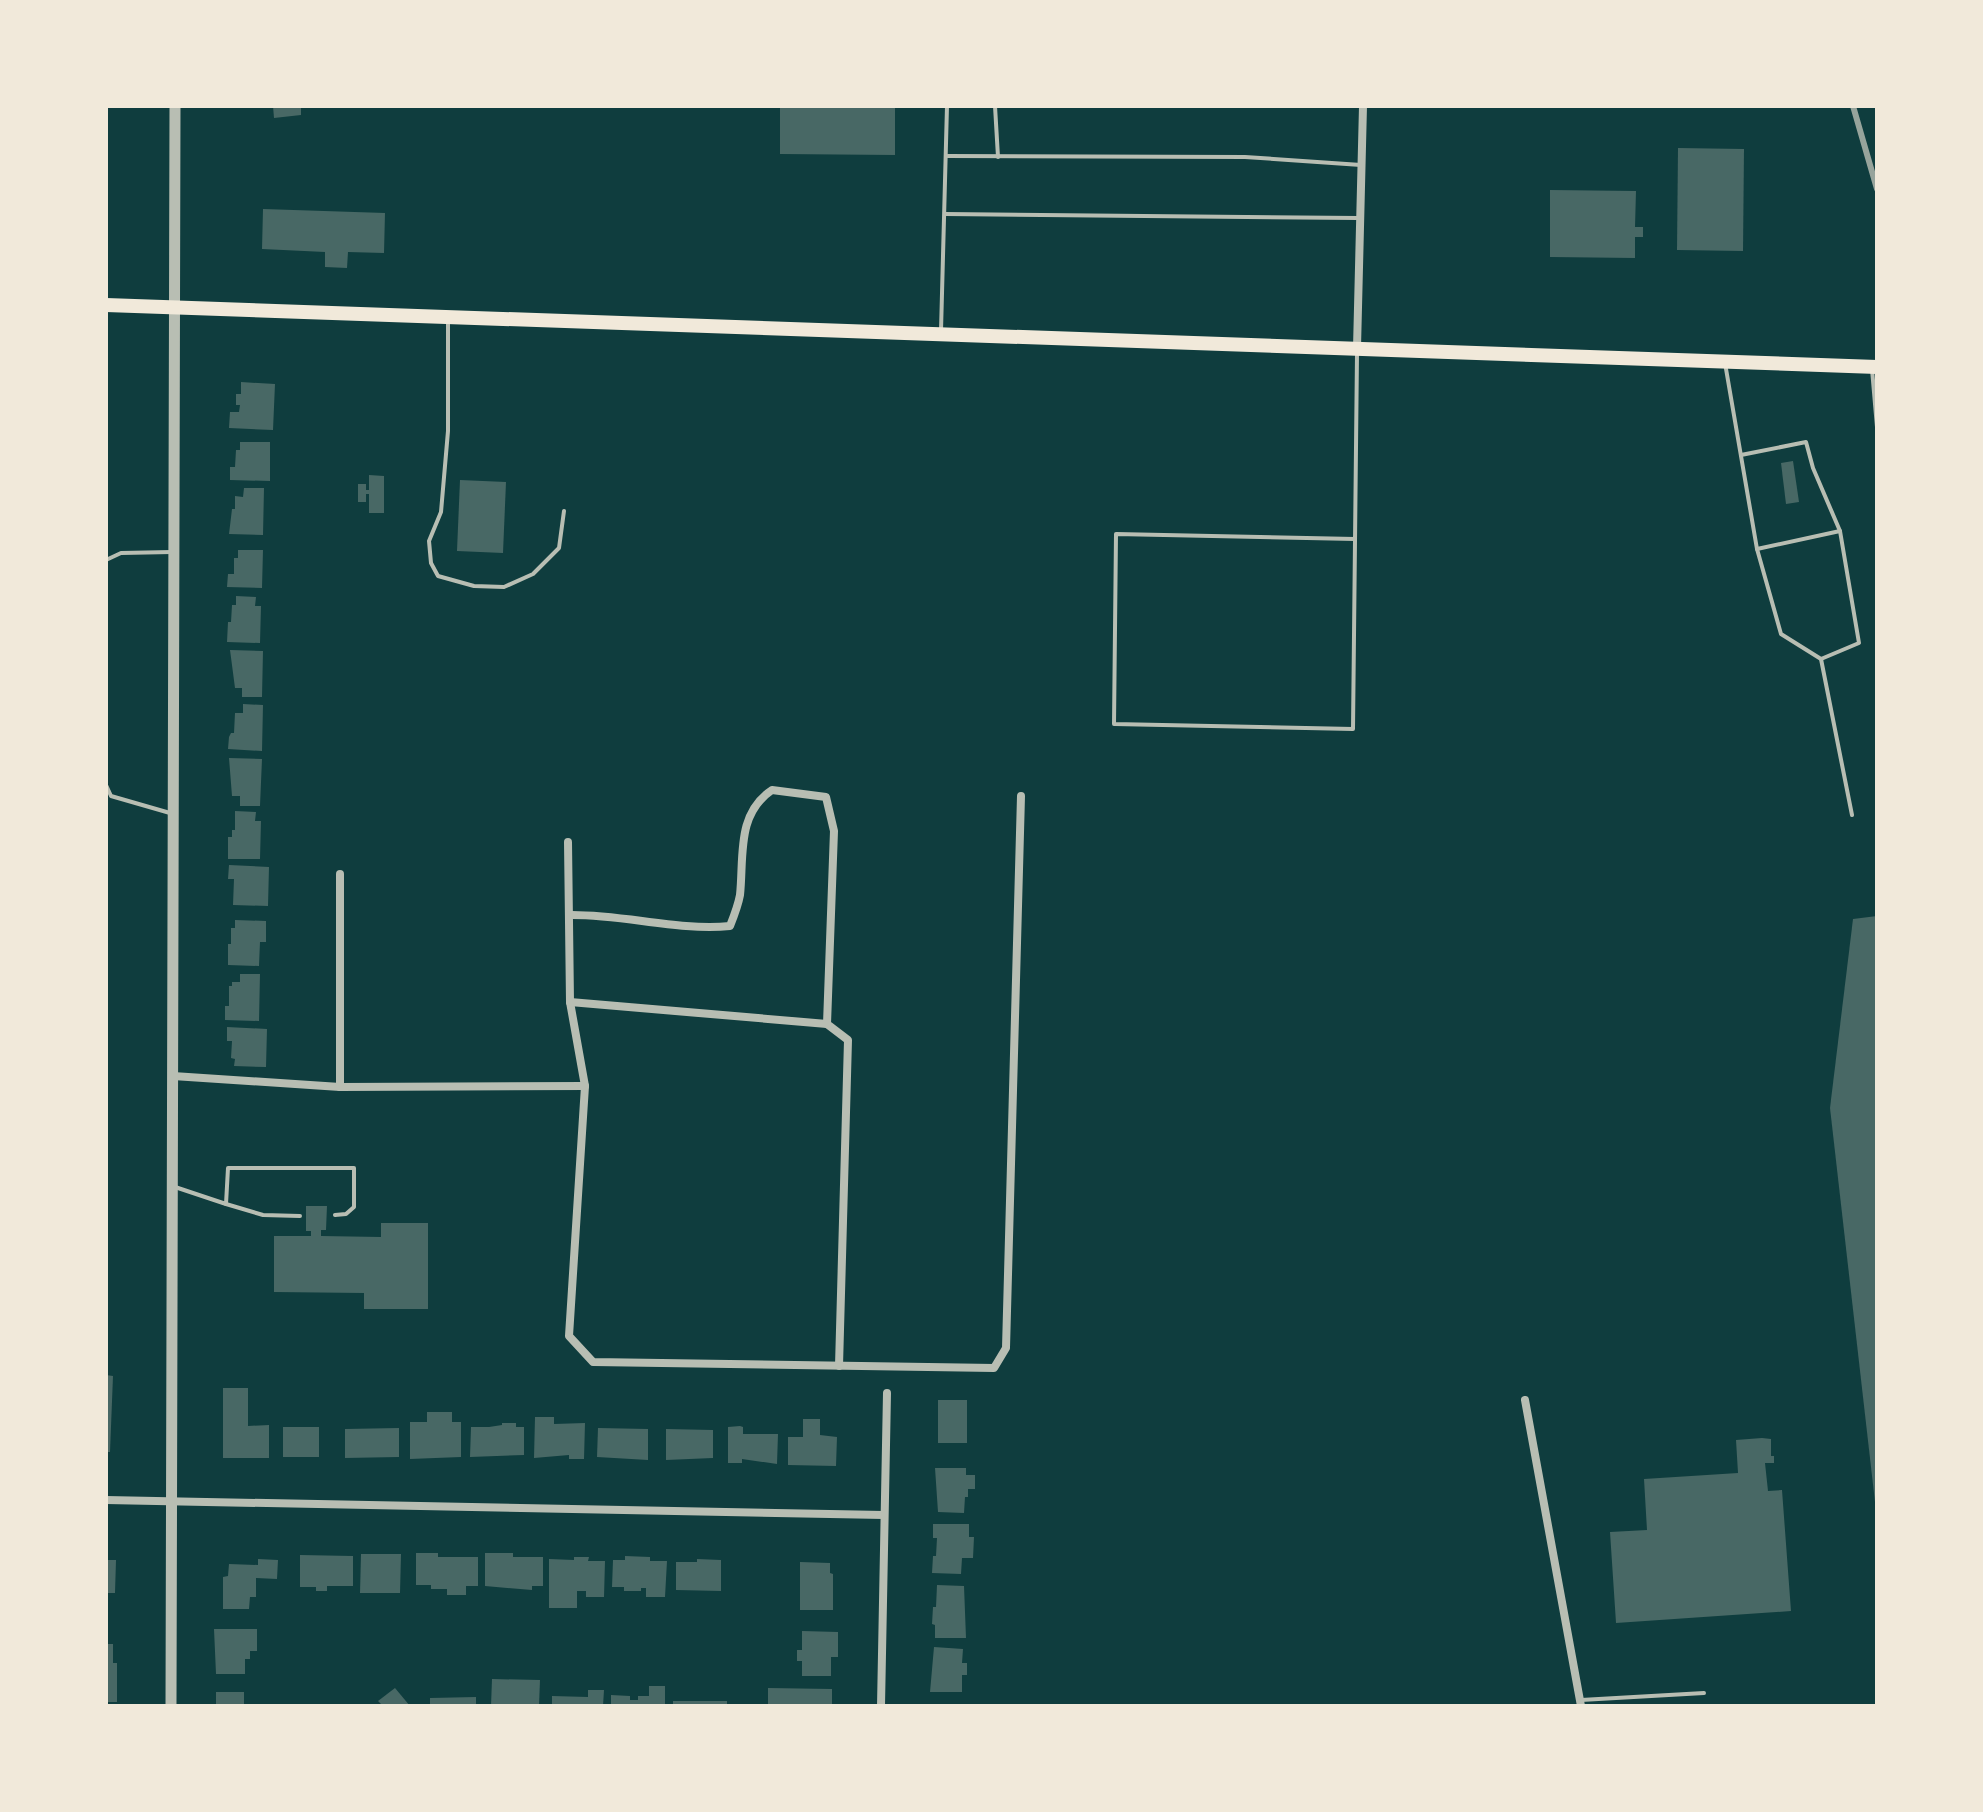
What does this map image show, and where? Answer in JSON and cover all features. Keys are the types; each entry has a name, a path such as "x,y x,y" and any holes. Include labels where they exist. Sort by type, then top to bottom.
{"main road":[{"path":"106,305 1874,366"}],"street":[{"path":"171,1706 175,106"},
{"path":"1357,348 1363,106"},
{"path":"569,915 602,914 709,928 730,926 739,899 745,823 760,798 772,790 826,797 834,831 827,1024"},
{"path":"568,842 570,1002 585,1086 569,1336 593,1362 994,1368 1006,1348 1021,796"},
{"path":"340,874 340,1087"},
{"path":"570,1002 827,1024 848,1040 839,1366"},
{"path":"173,1076 340,1087 585,1086"},
{"path":"881,1706 887,1393"},
{"path":"1525,1400 1581,1703"},
{"path":"106,1500 884,1515"}],"lane":[{"path":"941,333 947,106"},
{"path":"995,106 998,157"},
{"path":"947,156 1245,157 1361,165"},
{"path":"945,214 1360,218"},
{"path":"448,316 448,431 441,512 429,541 431,563 438,576 474,586 504,587 533,574 559,548 564,511"},
{"path":"1355,539 1116,534 1114,724 1353,729 1355,539 1357,348"},
{"path":"1725,361 1757,549 1781,634 1821,659 1852,815"},
{"path":"1874,366 1877,427"},
{"path":"1741,455 1806,442 1813,468 1840,531 1859,643 1821,659"},
{"path":"1757,549 1840,531"},
{"path":"106,560 121,553 175,552"},
{"path":"106,785 111,796 174,814"},
{"path":"226,1204 228,1168 354,1168 354,1207 346,1214 335,1215"},
{"path":"173,1186 263,1215 300,1216"},
{"path":"1581,1703 1704,1693"}],"building":[{"path":"273,106 301,106 301,115 274,118"},
{"path":"780,106 895,106 895,155 780,154"},
{"path":"1678,148 1744,149 1743,251 1677,250"},
{"path":"1550,190 1636,191 1635,227 1643,227 1643,237 1635,237 1635,258 1550,257"},
{"path":"263,209 385,213 384,253 348,252 347,268 325,267 325,252 262,249"},
{"path":"241,382 275,384 273,430 229,428 230,412 239,412 236,394 241,394"},
{"path":"240,442 270,442 270,481 230,480 230,467 235,467"},
{"path":"1793,461 1799,502 1786,504 1781,463"},
{"path":"369,475 384,476 384,513 369,513 369,494 366,494 366,502 358,502 358,484 366,484 366,490 369,490"},
{"path":"460,480 506,482 503,553 457,551"},
{"path":"244,488 264,488 263,535 229,534 235,496 243,497"},
{"path":"238,550 263,550 262,588 227,587 228,574 234,574 234,558 238,558"},
{"path":"236,596 256,597 255,606 261,606 260,643 227,642 228,622 231,622"},
{"path":"230,650 263,651 262,697 242,697 242,688 235,688"},
{"path":"243,704 263,705 262,751 228,749 229,737 234,733 235,713 243,713"},
{"path":"229,758 262,759 260,806 240,806 240,796 232,796"},
{"path":"235,811 256,812 255,821 261,821 260,859 228,859 228,837 232,837 232,830 235,830"},
{"path":"229,865 269,867 268,906 233,905 234,879 228,879"},
{"path":"1877,916 1875,1502 1830,1108 1853,919"},
{"path":"235,920 266,921 266,942 260,942 259,966 228,965 228,944 231,944 231,928 235,928"},
{"path":"240,974 260,974 259,1021 225,1020 229,986 232,982 240,982"},
{"path":"227,1027 267,1029 266,1067 234,1066 232,1041 227,1041"},
{"path":"306,1206 327,1206 326,1230 321,1230 321,1236 381,1237 381,1223 428,1223 428,1309 364,1309 364,1293 274,1292 274,1236 311,1236 311,1231 306,1231"},
{"path":"106,1375 113,1376 110,1452 106,1452"},
{"path":"223,1388 248,1388 248,1426 269,1425 269,1458 223,1458"},
{"path":"938,1400 967,1400 967,1443 938,1443"},
{"path":"427,1412 452,1412 452,1422 461,1422 461,1457 410,1459 410,1422 427,1422"},
{"path":"535,1417 554,1417 554,1424 585,1423 584,1459 569,1459 569,1455 534,1458"},
{"path":"803,1419 820,1419 820,1435 837,1437 836,1466 788,1465 788,1437 803,1437"},
{"path":"516,1423 516,1427 524,1427 524,1455 470,1457 471,1427"},
{"path":"283,1427 319,1427 319,1457 283,1457"},
{"path":"728,1427 743,1427 743,1434 778,1434 777,1464 742,1459 742,1463 728,1463"},
{"path":"399,1428 399,1457 345,1458 345,1429"},
{"path":"598,1428 648,1429 648,1460 597,1457"},
{"path":"666,1429 713,1430 713,1458 666,1460"},
{"path":"1771,1439 1771,1456 1774,1456 1774,1463 1765,1463 1768,1491 1782,1490 1791,1611 1616,1623 1610,1532 1647,1530 1644,1479 1738,1473 1736,1440"},
{"path":"935,1468 966,1468 966,1475 975,1475 975,1489 968,1489 964,1513 938,1512"},
{"path":"933,1524 969,1524 969,1537 974,1537 973,1558 962,1558 961,1574 932,1573 937,1538 933,1538"},
{"path":"416,1553 438,1553 438,1557 478,1557 478,1586 466,1586 466,1595 447,1595 447,1589 416,1585"},
{"path":"485,1553 543,1557 543,1586 532,1586 532,1590 485,1586"},
{"path":"361,1554 401,1554 400,1593 360,1593"},
{"path":"300,1555 353,1556 353,1586 327,1586 327,1591 300,1587"},
{"path":"625,1556 667,1561 665,1597 646,1597 646,1588 624,1591 624,1587 612,1587 613,1560 625,1560"},
{"path":"574,1557 605,1561 604,1597 586,1597 586,1591 577,1591 577,1608 549,1608 549,1559 574,1560"},
{"path":"258,1559 278,1560 277,1579 256,1578 256,1597 250,1597 249,1609 223,1609 223,1577 228,1576 229,1564 258,1565"},
{"path":"697,1559 721,1560 721,1591 676,1590 676,1562 697,1562"},
{"path":"106,1560 116,1560 115,1593 106,1593"},
{"path":"800,1562 830,1563 833,1610 800,1610"},
{"path":"937,1585 964,1586 966,1638 935,1638 935,1625 932,1624"},
{"path":"214,1629 257,1629 257,1651 250,1651 250,1659 245,1659 245,1674 216,1674"},
{"path":"802,1631 838,1632 838,1657 831,1657 831,1676 802,1676 802,1661 797,1661 797,1650 802,1650"},
{"path":"106,1644 113,1644 113,1663 117,1663 117,1702 106,1702"},
{"path":"934,1647 963,1649 962,1663 967,1663 967,1675 962,1675 962,1692 930,1692"},
{"path":"492,1679 540,1680 539,1706 491,1706"},
{"path":"649,1686 665,1686 665,1706 611,1706 611,1695 630,1696 630,1700 638,1700 638,1696 649,1696"},
{"path":"395,1688 410,1706 383,1706 378,1701"},
{"path":"768,1688 832,1689 832,1706 768,1706"},
{"path":"588,1690 604,1690 603,1706 552,1706 552,1696 588,1697"},
{"path":"216,1692 244,1692 244,1706 216,1706"},
{"path":"476,1697 476,1706 430,1706 430,1698"},
{"path":"673,1701 727,1701 727,1706 673,1706"}],"railway":[{"path":"1853,106 1877,189"}]}
